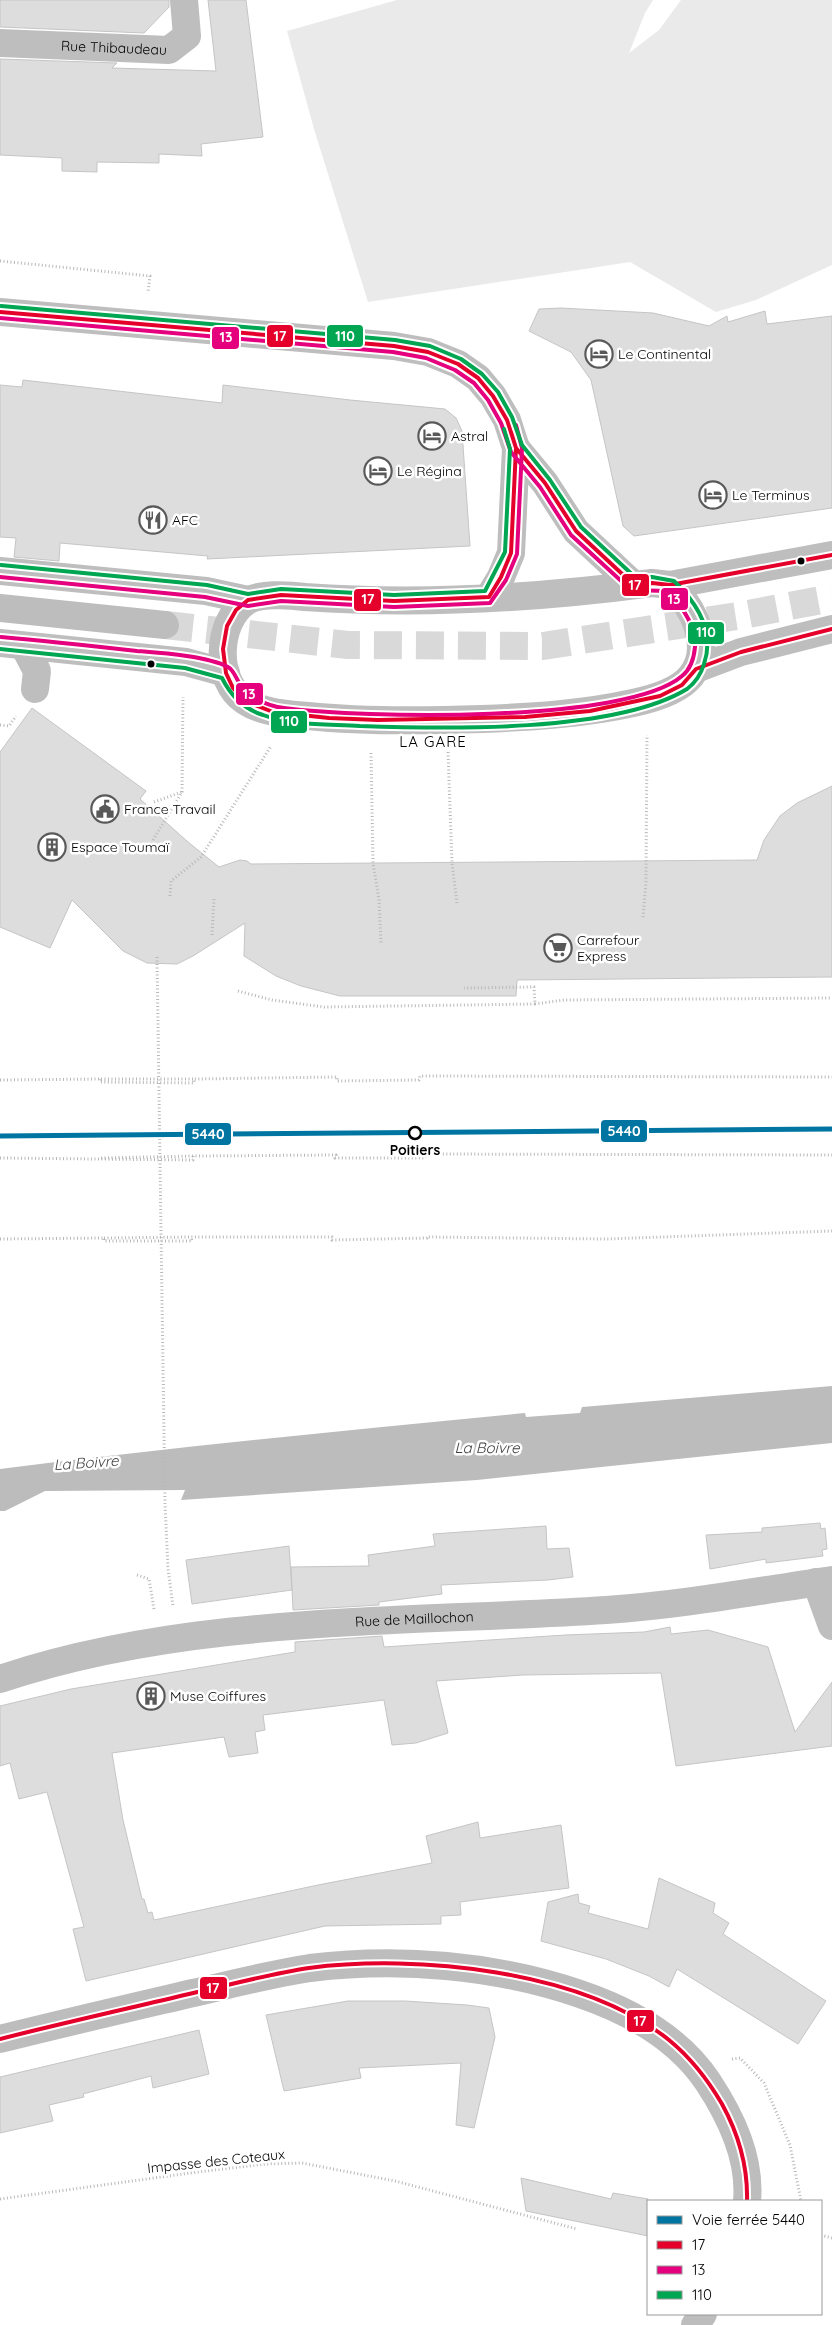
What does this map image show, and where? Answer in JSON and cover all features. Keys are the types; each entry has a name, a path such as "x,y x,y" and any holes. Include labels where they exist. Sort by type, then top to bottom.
{"main road":[{"path":"0,608 165,625"},
{"path":"0,2038 309,1968 356,1964 431,1965 498,1973 546,1982 607,2003 665,2035 697,2065 726,2110 743,2155 748,2190 747,2200"}],"street":[{"name":"Rue Thibaudeau","path":"0,43 169,50 187,36 184,0"},
{"path":"0,312 394,346 428,352 458,364 478,378 493,396 507,420 516,448 511,553 490,597"},
{"path":"516,448 545,483 576,531 634,585"},
{"path":"0,571 195,590 248,600 281,595 394,601 566,593 652,583 670,585 832,555"},
{"path":"670,585 690,607 697,624 701,647 696,669"},
{"path":"248,600 236,610 227,626 223,649 226,673 232,688 245,701 273,712 329,718 461,720 534,716 634,703 660,696 682,684 696,669 741,652 832,629"},
{"path":"12,645 186,662 226,673"},
{"path":"12,645 37,671 35,689"},
{"path":"824,1581 832,1626"},
{"name":"Rue de Maillochon","path":"0,1679 67,1660 198,1636 272,1628 653,1606 824,1581"}],"path":[{"path":"0,260 150,276 144,324"},
{"path":"153,840 182,792 184,687"},
{"path":"643,917 646,882 647,734"},
{"path":"170,896 171,881 201,857 272,743"},
{"path":"448,749 452,863 457,903"},
{"path":"371,750 372,863 379,900 381,943"},
{"path":"154,802 182,792"},
{"path":"212,935 214,898"},
{"path":"157,957 160,1079 160,1236 168,1569"},
{"path":"464,988 534,987 535,1004"},
{"path":"238,991 272,1000 324,1007 535,1004 564,1000 832,998"},
{"path":"0,1080 337,1077 337,1081 419,1080 420,1076 832,1077"},
{"path":"101,1079 100,1082 194,1083 194,1079"},
{"path":"0,1158 336,1155 335,1158 425,1158 425,1154 832,1154"},
{"path":"101,1158 101,1160 193,1160 193,1156"},
{"path":"0,1239 160,1236 332,1237 332,1240 427,1237 605,1239 832,1231"},
{"path":"104,1238 104,1241 192,1241 191,1237"},
{"path":"137,1575 149,1579 154,1610 173,1606"},
{"name":"Impasse des Coteaux","path":"0,2199 198,2172 266,2164 302,2163 395,2181 577,2229"}],"shaded area":[{"path":"397,0 653,0 645,13 629,53 659,30 681,0 832,0 832,265 756,300 716,312 630,262 368,302 314,129 287,31"}],"water":[{"name":"La Boivre","path":"832,1386 832,1443 477,1480 181,1500 185,1490 45,1491 5,1511 0,1511 0,1469 328,1432 525,1413 526,1417 580,1413 582,1407"}],"building":[{"path":"0,0 169,0 169,7 144,33 0,27"},
{"path":"208,0 246,0 263,137 201,144 202,156 159,154 159,163 97,162 97,172 62,171 62,158 0,155 0,59 117,63 112,68 216,71"},
{"path":"561,308 653,313 709,326 727,316 728,322 765,311 767,324 832,316 832,508 634,536 623,526 591,380 571,352 529,331 539,309"},
{"path":"23,380 222,403 223,385 445,409 456,418 462,431 470,546 207,559 208,556 60,543 59,561 14,557 16,538 0,537 0,385 22,387"},
{"path":"32,708 146,791 140,799 219,867 240,860 251,864 757,860 764,840 780,816 797,803 832,786 832,977 517,980 516,996 340,996 301,986 276,976 244,956 245,923 177,964 147,963 123,951 72,900 50,948 0,927 0,752"},
{"path":"820,1523 821,1529 825,1528 827,1549 822,1550 823,1556 766,1563 766,1559 710,1569 706,1535 762,1532 762,1528"},
{"path":"546,1526 547,1549 569,1548 573,1577 441,1585 442,1594 379,1602 379,1605 293,1610 291,1567 369,1566 368,1555 435,1546 433,1534"},
{"path":"289,1546 292,1590 192,1604 186,1560"},
{"path":"670,1627 671,1634 708,1630 768,1647 795,1732 832,1682 832,1746 676,1766 661,1673 523,1675 436,1681 448,1733 416,1743 392,1745 384,1700 263,1715 265,1730 255,1732 258,1753 229,1757 224,1737 112,1753 123,1820 142,1899 144,1899 148,1913 152,1912 154,1920 432,1863 426,1836 478,1822 480,1838 561,1825 569,1888 460,1902 461,1915 441,1916 441,1924 325,1926 86,1981 73,1929 84,1927 47,1792 19,1799 10,1763 0,1766 0,1706 71,1689 295,1652 295,1642 382,1636 384,1647 565,1635 644,1632"},
{"path":"659,1878 715,1903 713,1913 729,1923 723,1934 826,2001 798,2044 677,1969 669,1987 649,1976 606,1959 541,1941 548,1902 578,1894 579,1903 590,1906 588,1913 648,1929"},
{"path":"348,2001 405,2001 489,2008 495,2037 474,2128 456,2125 461,2063 359,2068 361,2078 284,2091 266,2015"},
{"path":"199,2030 209,2074 153,2088 151,2076 83,2094 84,2097 49,2105 53,2121 0,2133 0,2077"},
{"path":"521,2178 611,2199 613,2193 648,2199 647,2236 526,2211"}],"tunnel":[{"path":"165,625 348,645 543,646 737,616 832,598"}],"rail line":[{"name":"5440","path":"0,1136 832,1129"}],"transit line":[{"name":"110","path":"0,649 185,668 222,678 234,696 244,705 274,719 311,724 437,728 528,725 574,721 617,714 656,703 687,689 699,675 707,652 707,641 702,619 690,599 674,581 652,577 636,578 581,527 550,480 522,445 512,417 498,392 482,374 461,359 430,346 395,340 1,306"},
{"name":"17","path":"0,312 394,346 428,352 458,364 478,378 493,396 507,420 516,448 511,553 501,577 489,597 394,601 281,595 248,600 236,610 227,626 223,649 226,673 233,688 245,701 273,712 329,718 378,720 525,717 590,711 660,696 682,685 696,669 741,652 832,629"},
{"name":"13","path":"0,318 393,352 426,358 455,370 474,383 488,400 501,423 511,452 540,487 571,535 631,590 667,591 687,616 693,631 695,647 692,663 688,670 682,676 652,692 607,703 552,710 491,714 429,715 371,714 278,707 259,700 244,689 230,668 208,660 171,654 1,637"},
{"name":"13","path":"0,577 205,597 248,606 281,601 394,607 490,603 506,580 517,554 522,448 516,425"},
{"name":"110","path":"1,565 207,585 248,594 281,589 394,595 485,591 505,552 510,449 504,429"},
{"name":"17","path":"511,432 516,448 545,483 576,531 634,585 652,583 670,585 832,555"},
{"name":"17","path":"0,2039 279,1973 309,1968 352,1964 398,1964 447,1966 497,1972 545,1983 591,1997 633,2016 677,2047 692,2062 717,2095 733,2127 744,2163 747,2200"}],"place":[{"name":"Le Continental","path":"599,354"},
{"name":"Astral","path":"432,436"},
{"name":"Le Régina","path":"378,471"},
{"name":"Le Terminus","path":"713,495"},
{"name":"AFC","path":"153,520"},
{"name":"France Travail","path":"105,809"},
{"name":"Espace Toumaï","path":"52,847"},
{"name":"Carrefour Express","path":"558,948"},
{"name":"Poitiers","path":"415,1133"},
{"name":"Muse Coiffures","path":"151,1696"}],"district":[{"name":"LA GARE","path":"433,742"}]}
